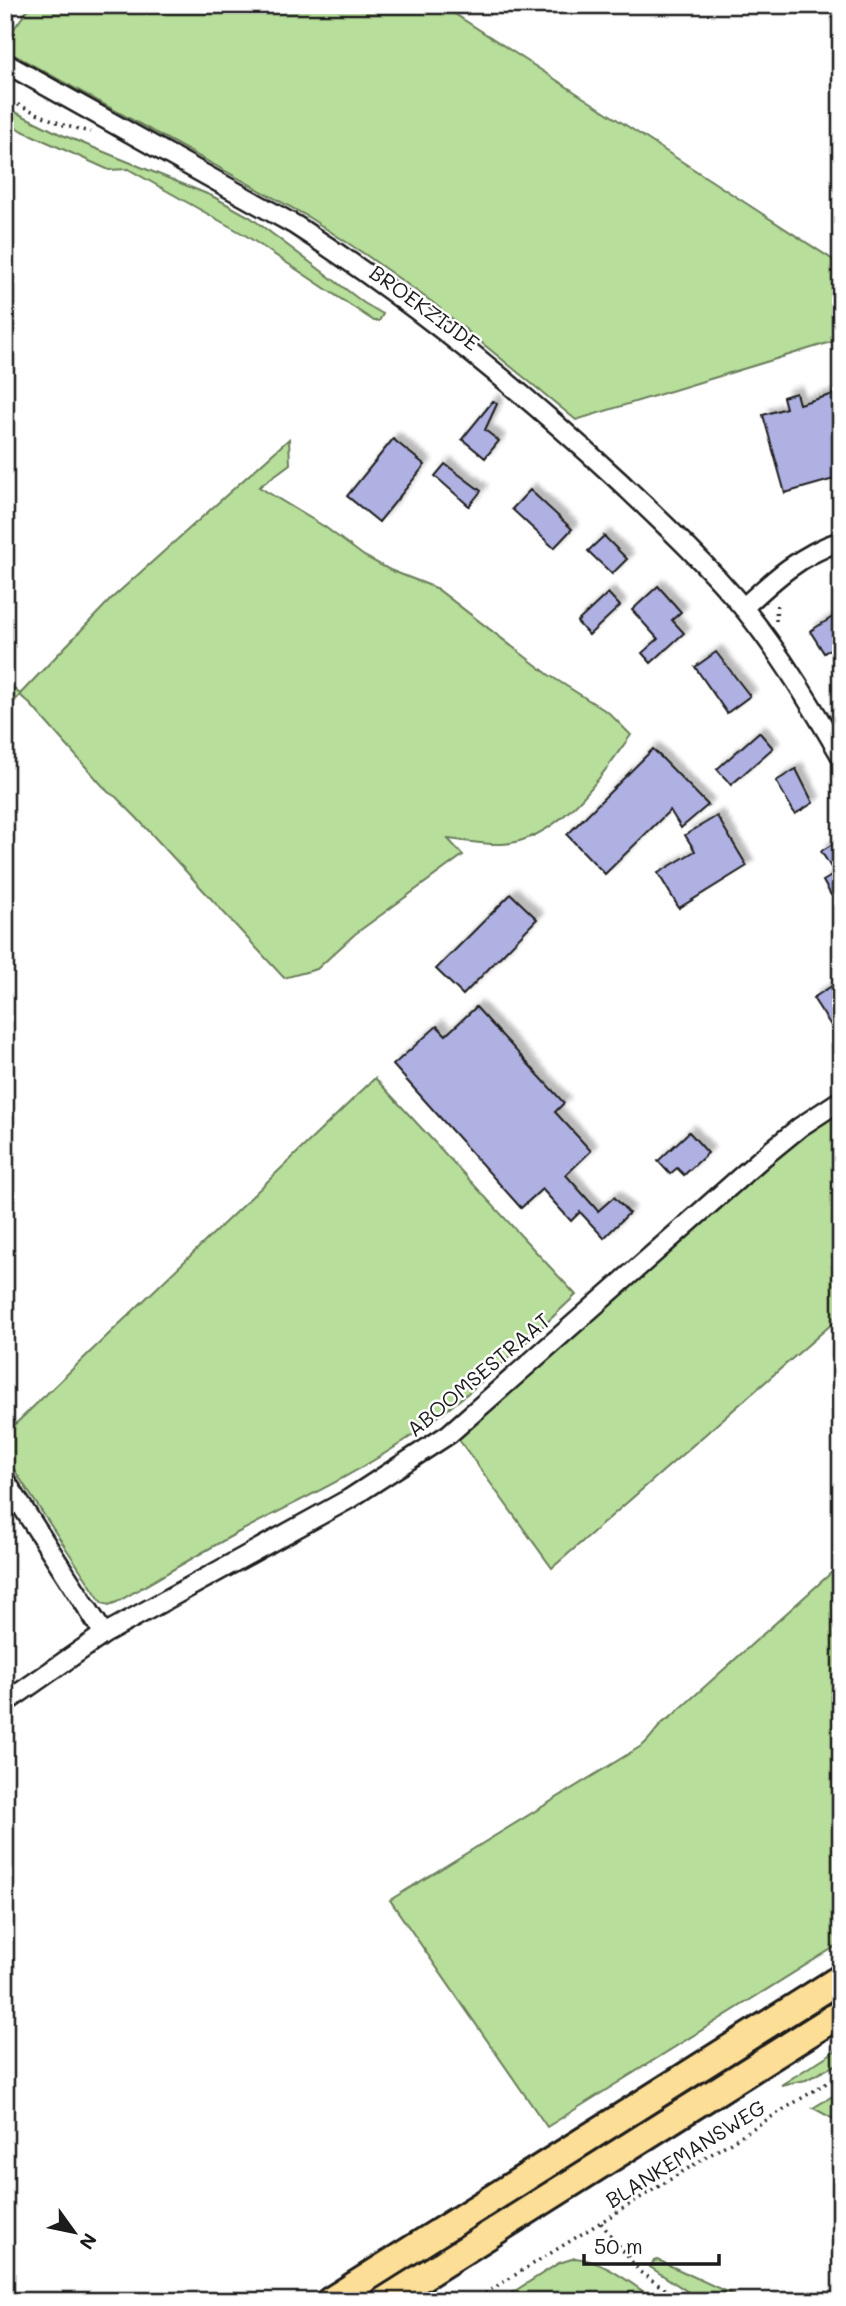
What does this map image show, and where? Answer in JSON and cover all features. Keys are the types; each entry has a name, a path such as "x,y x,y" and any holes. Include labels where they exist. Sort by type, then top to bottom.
{"highway":[{"path":"330,2301 841,1976"},
{"path":"384,2301 841,2013"}],"street":[{"name":"BROEKZIJDE","path":"5,63 295,225 391,292 522,393 650,510 743,608 794,676 841,756"},
{"path":"743,608 793,564 819,549 841,541"},
{"name":"ABOOMSESTRAAT","path":"5,1703 104,1634 348,1499 449,1434 762,1158 800,1127 841,1100"},
{"path":"5,1480 104,1634"}],"path":[{"path":"5,99 66,126 98,134"},
{"name":"BLANKEMANSWEG","path":"473,2301 841,2074"},
{"path":"601,2223 640,2272 682,2301"}],"green space":[{"path":"31,5 441,5 841,265 841,339 576,420 432,302 305,215 5,50 5,41"},
{"path":"5,107 60,134 212,196 250,217 364,303 383,314 379,321 374,321 245,235 128,169 109,170 5,123"},
{"path":"289,439 290,464 259,487 325,527 364,556 390,570 436,588 549,675 609,713 631,735 592,787 561,818 543,831 524,840 503,844 448,839 463,855 355,934 317,969 284,978 136,817 108,792 31,705 20,695 5,712 5,681 20,694 112,598"},
{"path":"375,1078 576,1295 475,1387 389,1451 117,1602 109,1605 102,1603 5,1456 5,1434"},
{"path":"841,1107 841,1316 552,1568 457,1437 747,1179"},
{"path":"841,1564 841,1943 547,2127 390,1900 643,1745 663,1723"},
{"path":"841,2047 841,2062 806,2080 781,2085"},
{"path":"841,2091 841,2123 813,2108"},
{"path":"575,2258 607,2268 657,2301 499,2301 559,2263"},
{"path":"658,2260 746,2301 702,2301 650,2267"}],"building":[{"path":"841,392 841,477 785,493 763,415 786,408 783,397 796,393 799,404"},
{"path":"493,401 497,404 485,430 499,441 485,458 462,439"},
{"path":"393,439 425,465 379,522 347,496"},
{"path":"445,464 481,491 469,506 435,476"},
{"path":"530,490 572,529 554,548 512,509"},
{"path":"604,536 627,559 612,574 588,551"},
{"path":"658,586 681,612 672,620 684,633 651,663 642,653 658,639 632,610"},
{"path":"608,593 620,606 589,635 577,622"},
{"path":"841,612 841,642 824,653 810,631"},
{"path":"716,652 750,696 727,713 695,667"},
{"path":"759,732 773,748 731,785 717,769"},
{"path":"653,749 708,805 681,828 670,810 605,874 567,835"},
{"path":"796,769 813,803 795,814 776,781"},
{"path":"717,816 747,866 679,908 658,873 695,851 685,835"},
{"path":"841,839 841,889 831,895 823,881 835,874 821,851"},
{"path":"511,894 537,919 463,995 436,969"},
{"path":"841,980 841,1041 813,998"},
{"path":"476,1007 564,1103 555,1112 591,1151 566,1175 598,1211 614,1197 629,1213 604,1238 580,1212 571,1221 542,1189 521,1208 393,1065 437,1026 446,1035"},
{"path":"689,1132 708,1153 684,1175 677,1168 670,1174 658,1161"}]}
